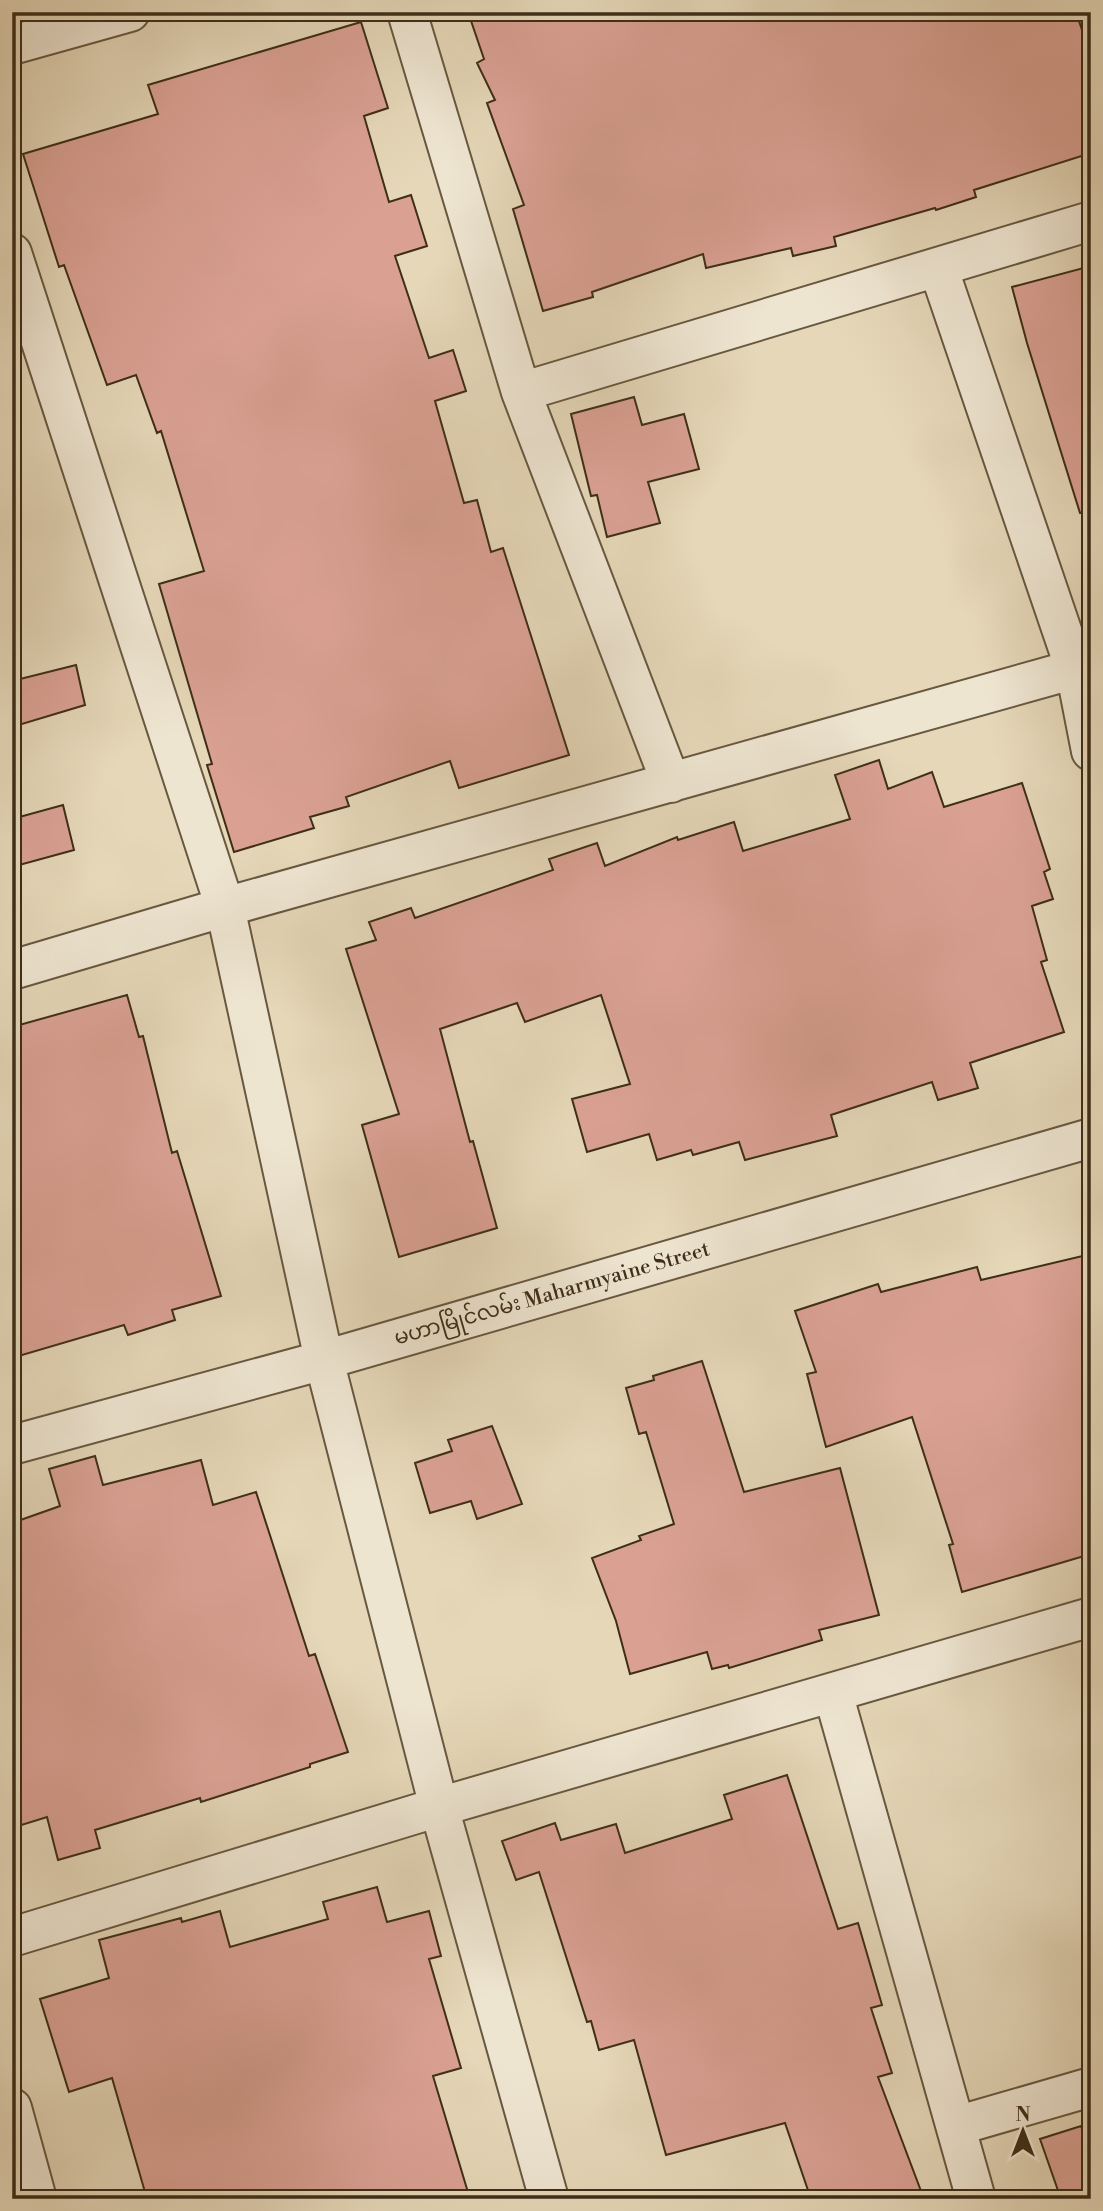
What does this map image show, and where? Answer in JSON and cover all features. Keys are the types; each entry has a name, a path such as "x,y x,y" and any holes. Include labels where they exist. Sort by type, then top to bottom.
{"street":[{"path":"12,45 130,12"},
{"path":"407,12 521,392 671,783"},
{"path":"521,392 1091,221"},
{"path":"12,253 225,907 324,1360 439,1807 549,2199"},
{"path":"938,267 1075,669 1091,751"},
{"path":"12,970 225,907 1075,669"},
{"name":"မဟာမြိုင်လမ်း Maharmyaine Street","path":"12,1445 324,1360 1091,1138"},
{"path":"12,1937 439,1807 1091,1617"},
{"path":"833,1693 976,2199"},
{"path":"956,2126 1091,2087"},
{"path":"12,2108 37,2199"}],"building":[{"path":"468,12 1076,12 1091,57 1091,153 974,190 976,197 834,237 836,246 793,256 791,248 706,268 703,254 592,292 593,297 543,311 513,209 524,205 487,103 495,100 477,63 484,59"},
{"path":"361,22 388,108 364,116 389,202 411,195 427,246 395,256 429,358 453,350 466,391 435,401 464,503 477,500 491,552 503,548 569,755 459,788 450,761 346,797 349,806 310,817 314,828 234,852 207,765 212,764 159,584 204,571 161,431 157,433 136,375 107,385 64,265 59,267 23,154 158,114 148,85"},
{"path":"1091,266 1091,512 1080,513 1012,287"},
{"path":"634,397 642,425 684,414 699,469 648,482 660,523 607,537 597,495 591,496 571,414"},
{"path":"76,665 85,705 12,727 12,681"},
{"path":"879,760 888,789 932,772 944,807 1022,783 1050,869 1044,872 1053,899 1032,906 1047,960 1041,962 1064,1032 970,1063 978,1088 938,1100 932,1082 831,1115 837,1136 745,1160 739,1142 693,1155 691,1150 657,1160 649,1134 587,1152 572,1099 630,1084 601,995 525,1022 517,1003 440,1029 470,1142 473,1141 497,1228 399,1257 362,1125 399,1114 346,949 376,940 369,922 411,908 415,918 553,870 549,859 597,843 605,866 677,837 678,840 734,822 743,851 850,819 835,775"},
{"path":"63,805 74,850 12,867 12,819"},
{"path":"127,995 139,1037 143,1036 172,1153 177,1151 221,1296 172,1310 175,1320 128,1335 124,1325 12,1358 12,1027"},
{"path":"1091,1254 1091,1554 962,1592 949,1545 953,1544 912,1417 826,1447 807,1374 816,1372 795,1311 878,1284 881,1292 977,1267 981,1280"},
{"path":"702,1361 744,1492 840,1468 879,1615 819,1630 822,1640 729,1668 728,1665 712,1669 707,1652 630,1674 616,1621 592,1558 641,1540 639,1536 674,1524 646,1432 639,1434 626,1388 654,1380 653,1376"},
{"path":"492,1426 522,1504 477,1519 471,1501 430,1513 415,1463 452,1451 448,1440"},
{"path":"95,1456 103,1485 201,1460 213,1505 256,1492 309,1656 315,1654 348,1752 201,1802 200,1798 95,1830 100,1848 58,1860 47,1817 12,1828 12,1523 60,1506 49,1469"},
{"path":"787,1775 838,1929 858,1923 882,2005 871,2008 892,2073 878,2077 924,2199 811,2199 785,2123 666,2155 634,2040 599,2050 591,2021 587,2022 539,1872 516,1880 502,1841 555,1823 561,1840 616,1824 625,1853 732,1819 724,1795"},
{"path":"377,1887 387,1922 429,1911 441,1956 429,1959 461,2068 433,2076 470,2199 147,2199 112,2078 69,2092 40,1999 109,1978 99,1940 181,1918 182,1922 220,1911 230,1947 328,1919 323,1902"},
{"path":"1081,2126 1091,2155 1091,2199 1061,2199 1040,2139"}]}
